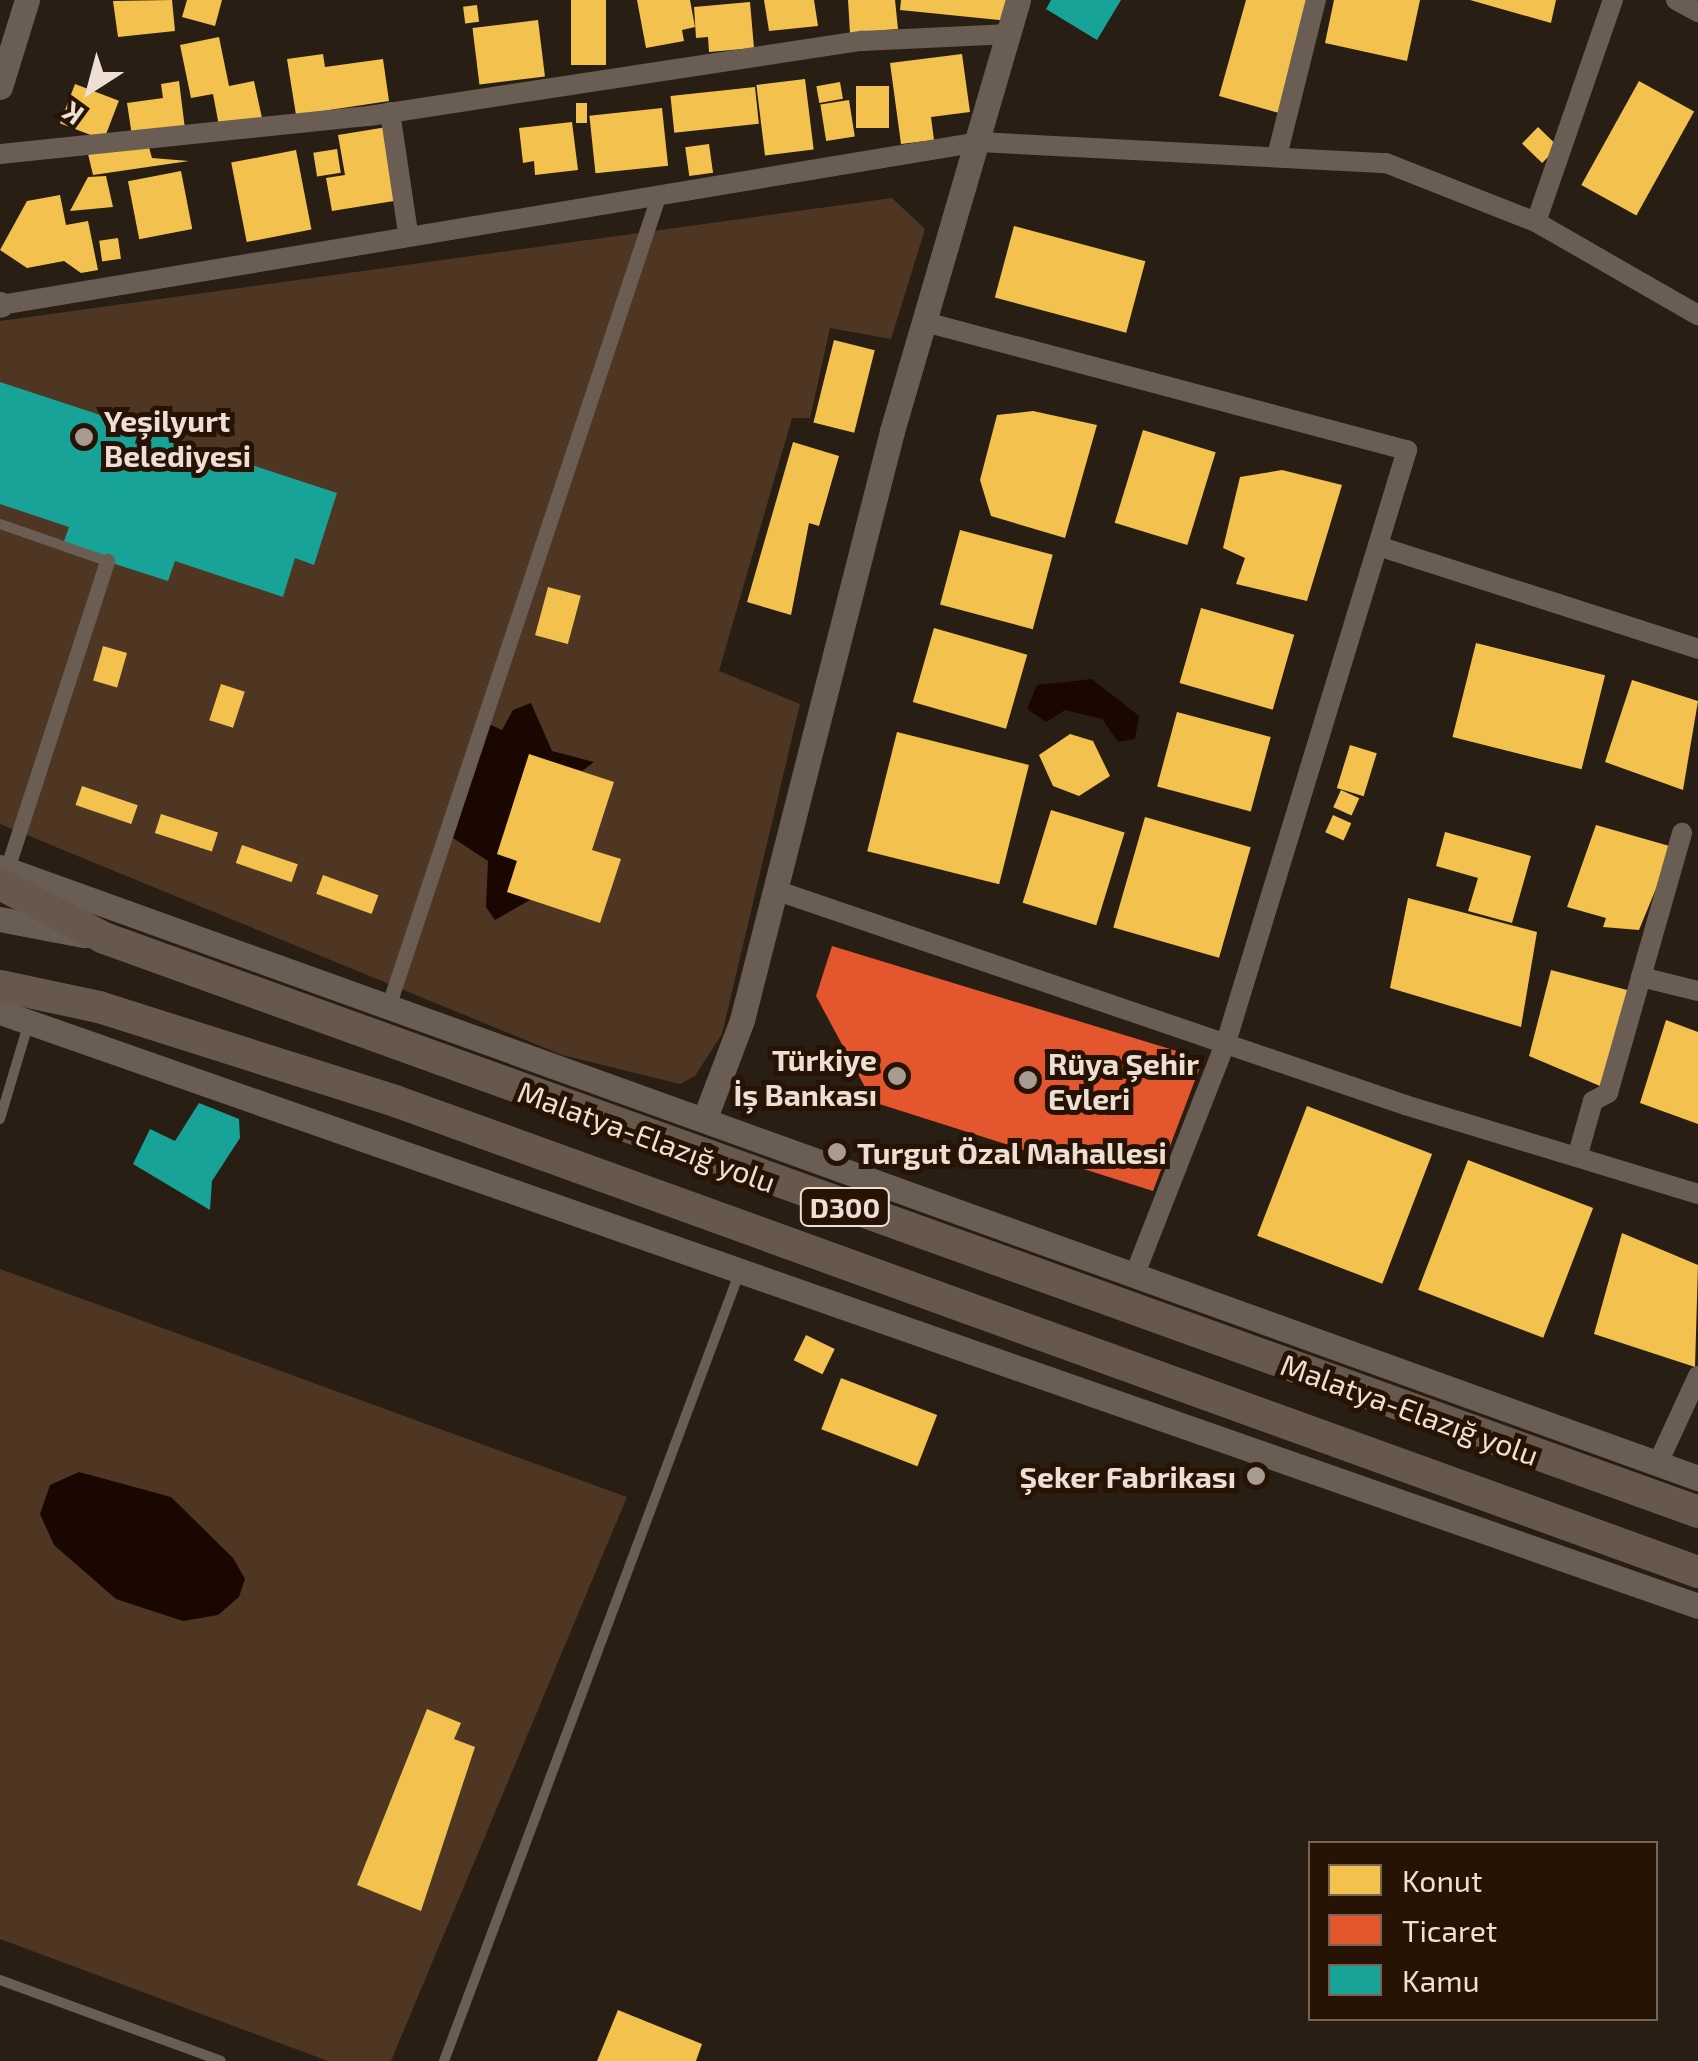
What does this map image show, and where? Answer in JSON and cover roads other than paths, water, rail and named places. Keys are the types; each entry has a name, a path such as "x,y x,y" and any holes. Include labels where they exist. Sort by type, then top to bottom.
{"highway":[{"name":"Malatya-Elazığ yolu","path":"2,873 104,938 1698,1512"},
{"name":"Malatya-Elazığ yolu","path":"0,986 117,1012 396,1101 1698,1572"}],"street":[{"path":"0,87 27,0"},
{"path":"706,1116 775,890 925,322 1018,0"},
{"path":"1277,156 1316,0"},
{"path":"1536,222 1613,0"},
{"path":"1676,0 1698,12"},
{"path":"0,154 390,112 862,41 1010,34"},
{"path":"390,112 408,232"},
{"path":"0,305 408,232 658,197 978,142 1386,162 1536,222 1698,316"},
{"path":"389,1004 658,197"},
{"path":"925,322 1408,450 1227,1039 1134,1276"},
{"path":"1378,546 1698,649"},
{"path":"107,561 2,873 706,1116 1134,1276 1698,1478"},
{"path":"1578,1154 1593,1101 1608,1093 1682,832"},
{"path":"775,890 1227,1039 1405,1105 1578,1154 1698,1194"},
{"path":"0,919 104,938"},
{"path":"1641,976 1698,991"},
{"path":"0,1012 741,1268 1698,1606"},
{"path":"1658,1464 1698,1376"}],"lane":[{"path":"0,524 107,561"},
{"path":"0,1120 29,1024"},
{"path":"444,2061 741,1268"},
{"path":"0,1980 221,2061"}],"place":[{"name":"Yeşilyurt Belediyesi","path":"84,437"},
{"name":"Türkiye İş Bankası","path":"897,1076"},
{"name":"Rüya Şehir Evleri","path":"1028,1080"},
{"name":"Turgut Özal Mahallesi","path":"837,1152"},
{"name":"Şeker Fabrikası","path":"1256,1476"}]}
